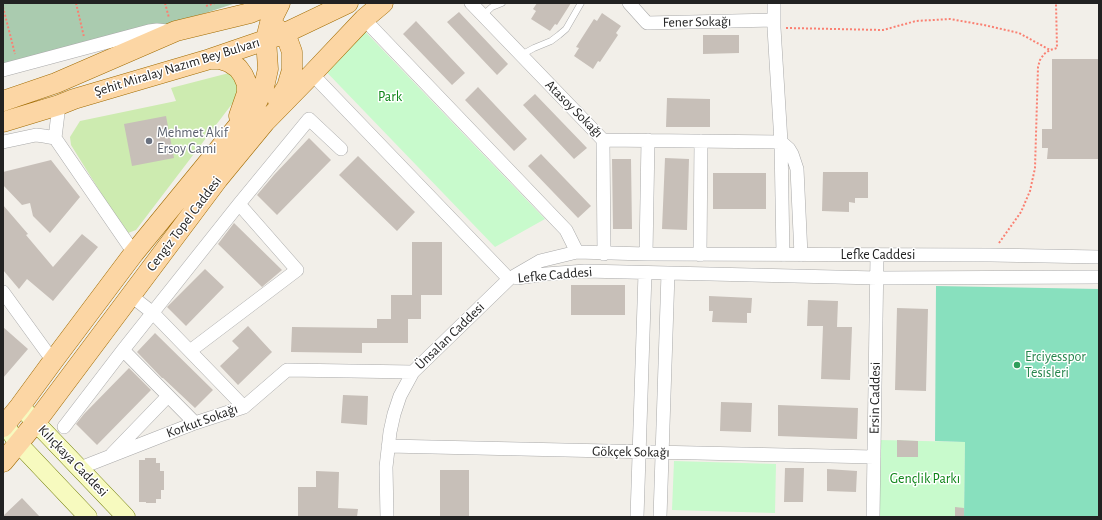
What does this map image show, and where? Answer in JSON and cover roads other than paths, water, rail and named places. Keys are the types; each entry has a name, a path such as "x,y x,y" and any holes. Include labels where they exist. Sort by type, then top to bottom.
{"main road":[{"name":"Şehit Miralay Nazım Bey Bulvarı","path":"3,101 56,83 172,25 250,13 273,3"},
{"path":"273,32 280,3"},
{"name":"Şehit Miralay Nazım Bey Bulvarı","path":"3,122 74,99 210,59 273,32 348,3"},
{"name":"Cengiz Topel Caddesi","path":"3,462 36,422 218,179 265,122 364,19 384,3"},
{"path":"250,13 273,32 288,41 292,52 292,70 288,87 265,122"},
{"name":"Cengiz Topel Caddesi","path":"4,426 134,254 256,104 264,87 273,32"},
{"path":"210,59 220,59 234,65 243,75 247,84 247,93 234,131"}],"street":[{"name":"Atasoy Sokağı","path":"471,3 603,140 781,142"},
{"name":"Fener Sokağı","path":"629,3 647,23 774,24"},
{"path":"774,3 781,142 783,255"},
{"path":"364,19 566,230 577,252"},
{"path":"3,70 172,25"},
{"path":"312,74 509,279"},
{"path":"59,105 55,138 134,254"},
{"path":"64,427 153,312 309,119 341,149"},
{"path":"3,142 36,135 55,138"},
{"path":"603,140 604,254"},
{"path":"646,254 648,140"},
{"path":"700,255 701,141"},
{"path":"781,142 792,154 797,169 801,255"},
{"path":"190,351 297,270 239,204"},
{"name":"Lefke Caddesi","path":"509,279 540,261 577,252 604,254 700,255 991,255 1099,257"},
{"name":"Ersin Caddesi","path":"873,517 877,255"},
{"name":"Lefke Caddesi","path":"509,279 546,274 585,272 877,278 1099,276"},
{"path":"637,517 645,273"},
{"path":"660,517 668,273"},
{"name":"Ünsalan Caddesi","path":"387,517 386,467 388,446 394,414 400,396 413,372 509,279"},
{"path":"3,292 53,360"},
{"path":"130,295 153,312 244,407"},
{"path":"123,350 195,423"},
{"name":"Korkut Sokağı","path":"80,468 195,423 244,407 287,370 413,372"},
{"path":"109,457 168,396"},
{"name":"Kılıçkaya Caddesi","path":"20,406 126,517"},
{"name":"Kılıçkaya Caddesi","path":"4,426 18,443 88,517"},
{"name":"Gökçek Sokağı","path":"388,446 874,457"}],"lane":[{"path":"483,15 502,3"},
{"path":"521,55 551,41 566,29 581,3"}],"place":[{"name":"Mehmet Akif Ersoy Cami","path":"149,141"},
{"name":"Erciyesspor Tesisleri","path":"1017,365"}],"park label":[{"name":"Park","path":"390,97"},
{"name":"Gençlik Parkı","path":"925,479"}]}
